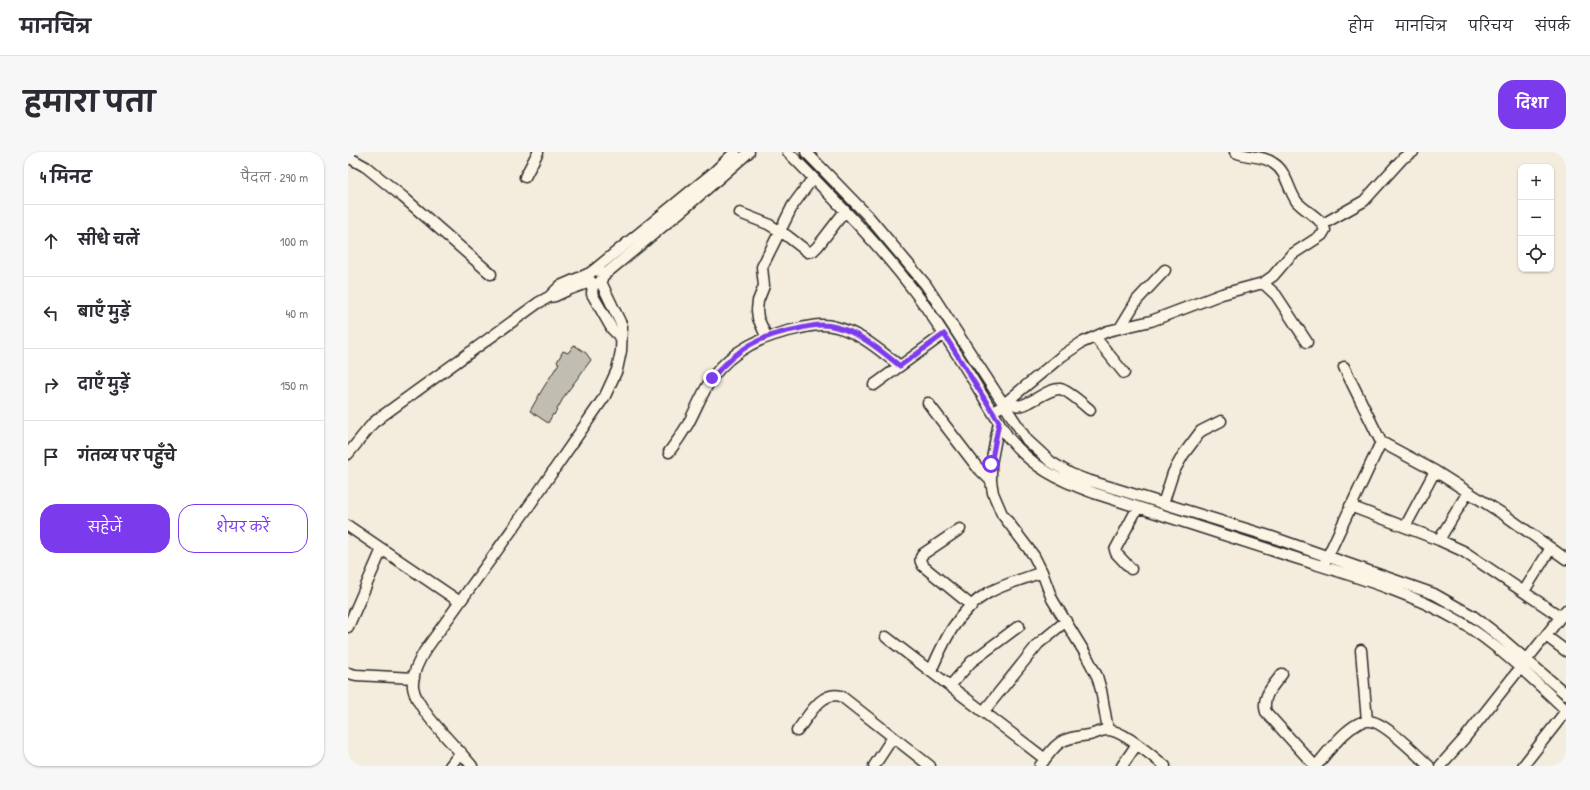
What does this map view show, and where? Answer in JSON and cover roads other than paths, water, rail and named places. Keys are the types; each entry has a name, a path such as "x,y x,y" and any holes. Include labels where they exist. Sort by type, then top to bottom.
{"street":[{"path":"525,177 538,152"},
{"path":"595,278 735,152"},
{"path":"348,454 373,423 382,416 531,307 549,297 560,286 595,278 685,208 749,152"},
{"path":"788,152 880,248 920,299 944,334 996,418 1018,449 1043,470 1073,486 1323,566 1407,596 1440,610 1461,622 1520,668 1566,711 1522,766"},
{"path":"806,152 868,216 926,285 1006,401 1027,440 1051,462 1060,468 1084,479 1269,536 1434,594 1478,620 1528,660 1566,694"},
{"path":"1108,730 1097,676 1085,653 1052,599 1042,572 1034,556 1002,514 994,493 991,480 991,464 996,418 1006,401 1072,348 1095,337 1120,328 1151,320 1222,294 1263,284 1273,276 1291,255 1322,235 1325,230 1323,224 1304,209 1297,201 1279,166 1272,161 1245,156 1235,152"},
{"path":"1323,224 1364,201 1403,158 1413,152"},
{"path":"348,157 366,167 403,197 491,274"},
{"path":"766,336 758,318 757,310 758,301 764,286 762,267 793,205 813,178"},
{"path":"740,213 781,231 808,252 813,251 845,211"},
{"path":"1120,328 1137,300 1165,270"},
{"path":"472,766 422,708 415,692 414,678 417,665 424,652 604,396 617,370 621,351 622,326 595,278"},
{"path":"1263,284 1276,295 1307,342"},
{"path":"669,452 683,433 712,378 734,356 749,345 766,336 824,324 837,327 861,337 900,366"},
{"path":"874,385 944,334"},
{"path":"1095,337 1124,373"},
{"path":"1344,367 1381,442 1435,471 1506,516 1566,559"},
{"path":"1006,401 1021,406 1043,394 1060,389 1090,410"},
{"path":"928,403 977,467 991,480"},
{"path":"1163,504 1173,473 1183,455 1201,431 1221,421"},
{"path":"1323,566 1381,442"},
{"path":"1405,527 1435,471"},
{"path":"1439,540 1468,492"},
{"path":"1350,506 1439,540 1463,551 1524,591 1564,614 1464,739 1440,766"},
{"path":"1131,569 1116,554 1115,550 1138,507"},
{"path":"348,526 460,602"},
{"path":"960,529 923,554 920,557 920,561 923,566 972,606"},
{"path":"1524,591 1551,548"},
{"path":"348,627 382,549"},
{"path":"931,671 947,635 972,606 988,593 1042,572"},
{"path":"984,712 1038,644 1066,621"},
{"path":"950,686 971,662 1019,626"},
{"path":"1546,636 1566,651"},
{"path":"886,637 984,712 1042,762 1063,739 1108,730 1121,734 1137,744 1165,766"},
{"path":"1361,650 1367,721"},
{"path":"348,673 356,675 414,678"},
{"path":"1282,674 1265,698 1264,706 1266,712 1315,766 1344,735 1356,725 1367,721 1376,722 1387,729 1429,766"},
{"path":"797,731 822,699 829,695 835,694 841,696 930,766"},
{"path":"874,766 893,737"},
{"path":"1122,766 1137,744"},
{"path":"450,766 461,752"}]}
